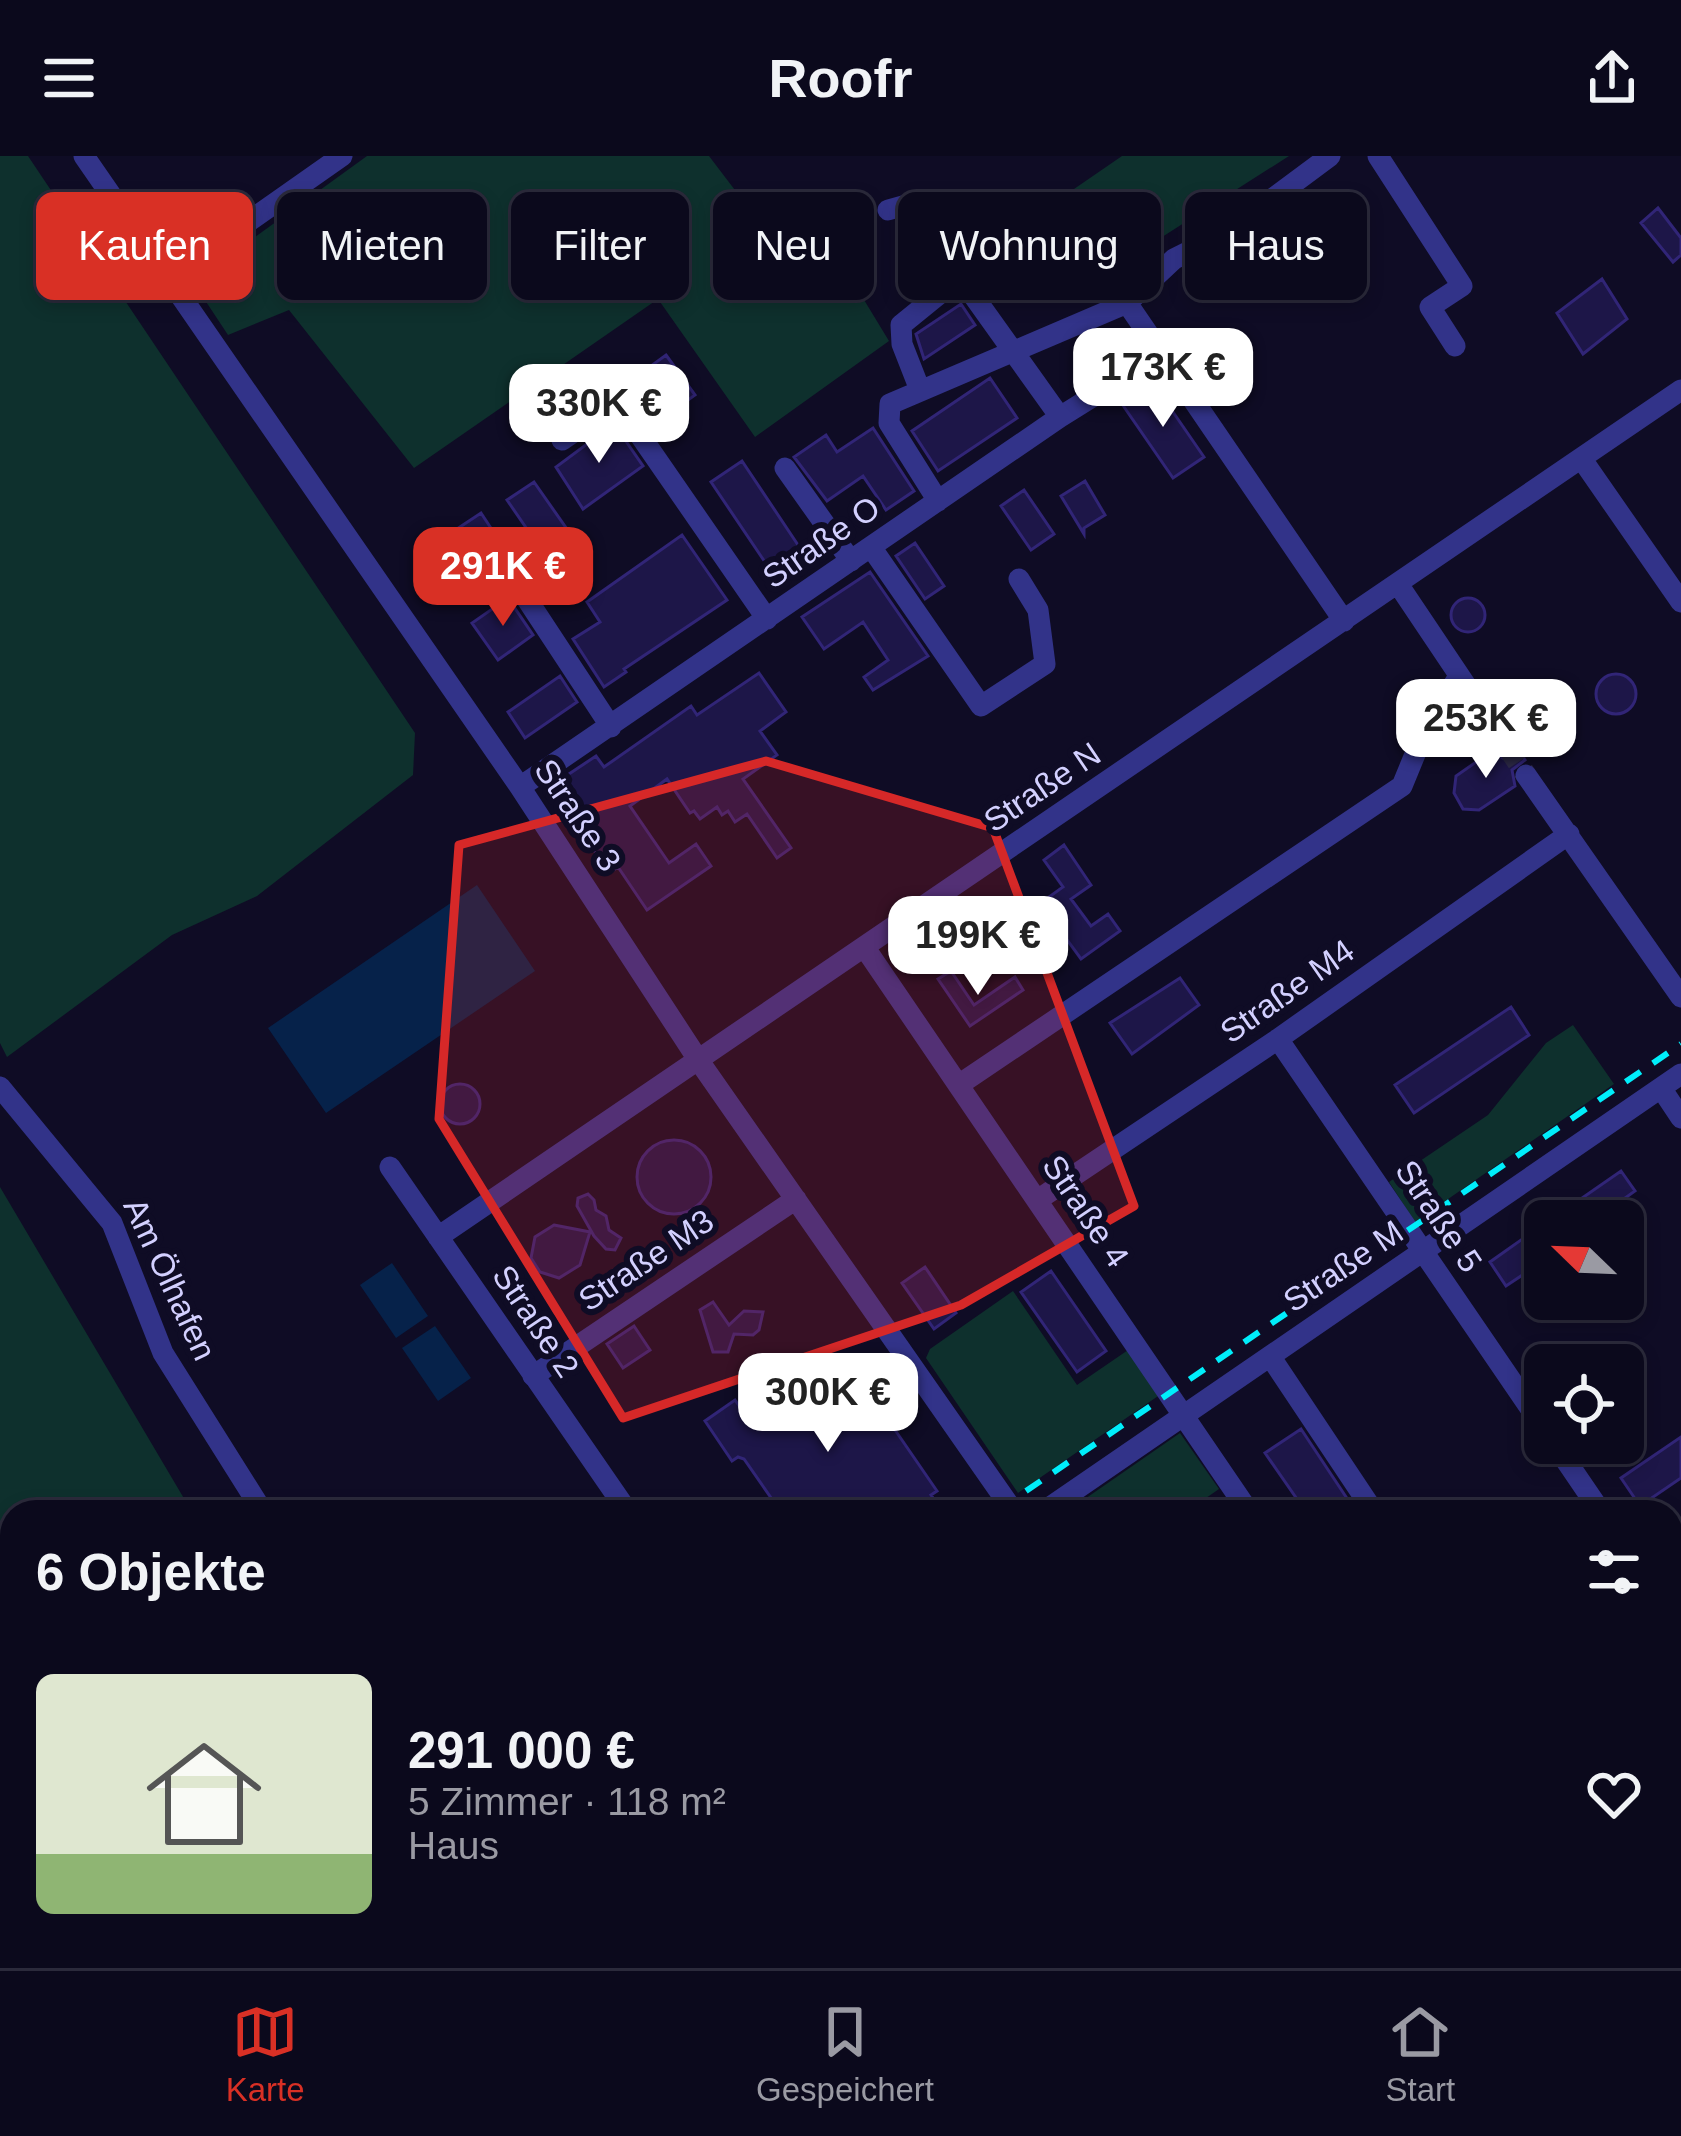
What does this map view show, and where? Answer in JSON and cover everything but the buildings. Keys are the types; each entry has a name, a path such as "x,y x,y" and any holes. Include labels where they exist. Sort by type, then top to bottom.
{"street":[{"name":"Straße 3","path":"85,156 109,192"},
{"path":"253,218 342,156"},
{"path":"938,501 889,424 890,404 1127,303 1174,259 1228,232 1330,156"},
{"path":"1378,156 1462,286 1430,308 1455,346"},
{"path":"888,210 898,207"},
{"name":"Straße 3","path":"183,300 520,787 699,1061 1006,1500"},
{"path":"920,390 902,344 901,325 932,300"},
{"path":"976,300 1060,417"},
{"path":"1127,303 1344,621"},
{"name":"Straße O","path":"520,787 1060,417 1161,354"},
{"name":"Straße N","path":"438,1237 1681,390"},
{"path":"562,440 617,402 767,619"},
{"path":"1582,458 1681,602"},
{"path":"785,468 851,561"},
{"path":"871,548 981,706 1045,664 1038,610 1018,579"},
{"path":"513,578 611,727"},
{"path":"1398,584 1506,745"},
{"path":"960,1084 1402,786 1425,730 1459,676"},
{"path":"1526,776 1681,998"},
{"name":"Straße M4","path":"1039,1199 1570,834"},
{"name":"Straße 4","path":"865,948 1242,1500"},
{"name":"Straße 5","path":"1278,1039 1524,1399"},
{"name":"Straße M","path":"1060,1500 1681,1074"},
{"name":"Am Ölhafen","path":"0,1087 112,1222 163,1353 255,1500"},
{"path":"1661,1088 1681,1118"},
{"name":"Straße 2","path":"390,1167 620,1500"},
{"name":"Straße M3","path":"533,1376 796,1199"},
{"path":"1270,1356 1366,1500"},
{"path":"1568,1464 1592,1500"}],"highlighted area":[{"path":"766,761 993,828 1134,1206 961,1305 623,1418 439,1119 459,845"}],"green space":[{"path":"0,156 28,156 52,192 36,192 36,300 125,300 415,733 413,775 257,896 172,935 7,1057 0,1043"},
{"path":"367,156 709,156 736,192 713,192 713,300 864,300 889,341 755,437 659,300 689,300 689,192 511,192 511,300 657,300 414,468 289,310 228,335 205,300 253,300 253,239 277,221 277,300 487,300 487,192 317,192"},
{"path":"1122,156 1289,156 1233,192 1185,192 1185,222 1161,238 1161,192 1074,189"},
{"path":"1573,1025 1614,1084 1415,1222 1389,1182 1488,1115 1546,1043"},
{"path":"0,1187 185,1500 0,1500"},
{"path":"1013,1291 1077,1385 1131,1348 1161,1394 1018,1493 926,1358 930,1349"},
{"path":"1180,1433 1219,1489 1203,1500 1083,1500"}],"water":[{"path":"477,885 535,971 326,1113 268,1028"},
{"path":"392,1263 428,1316 396,1338 360,1285"},
{"path":"435,1326 471,1378 438,1401 402,1348"}],"tunnel":[{"path":"1506,745 1526,775"}],"railway":[{"path":"1026,1491 1681,1044"}]}
